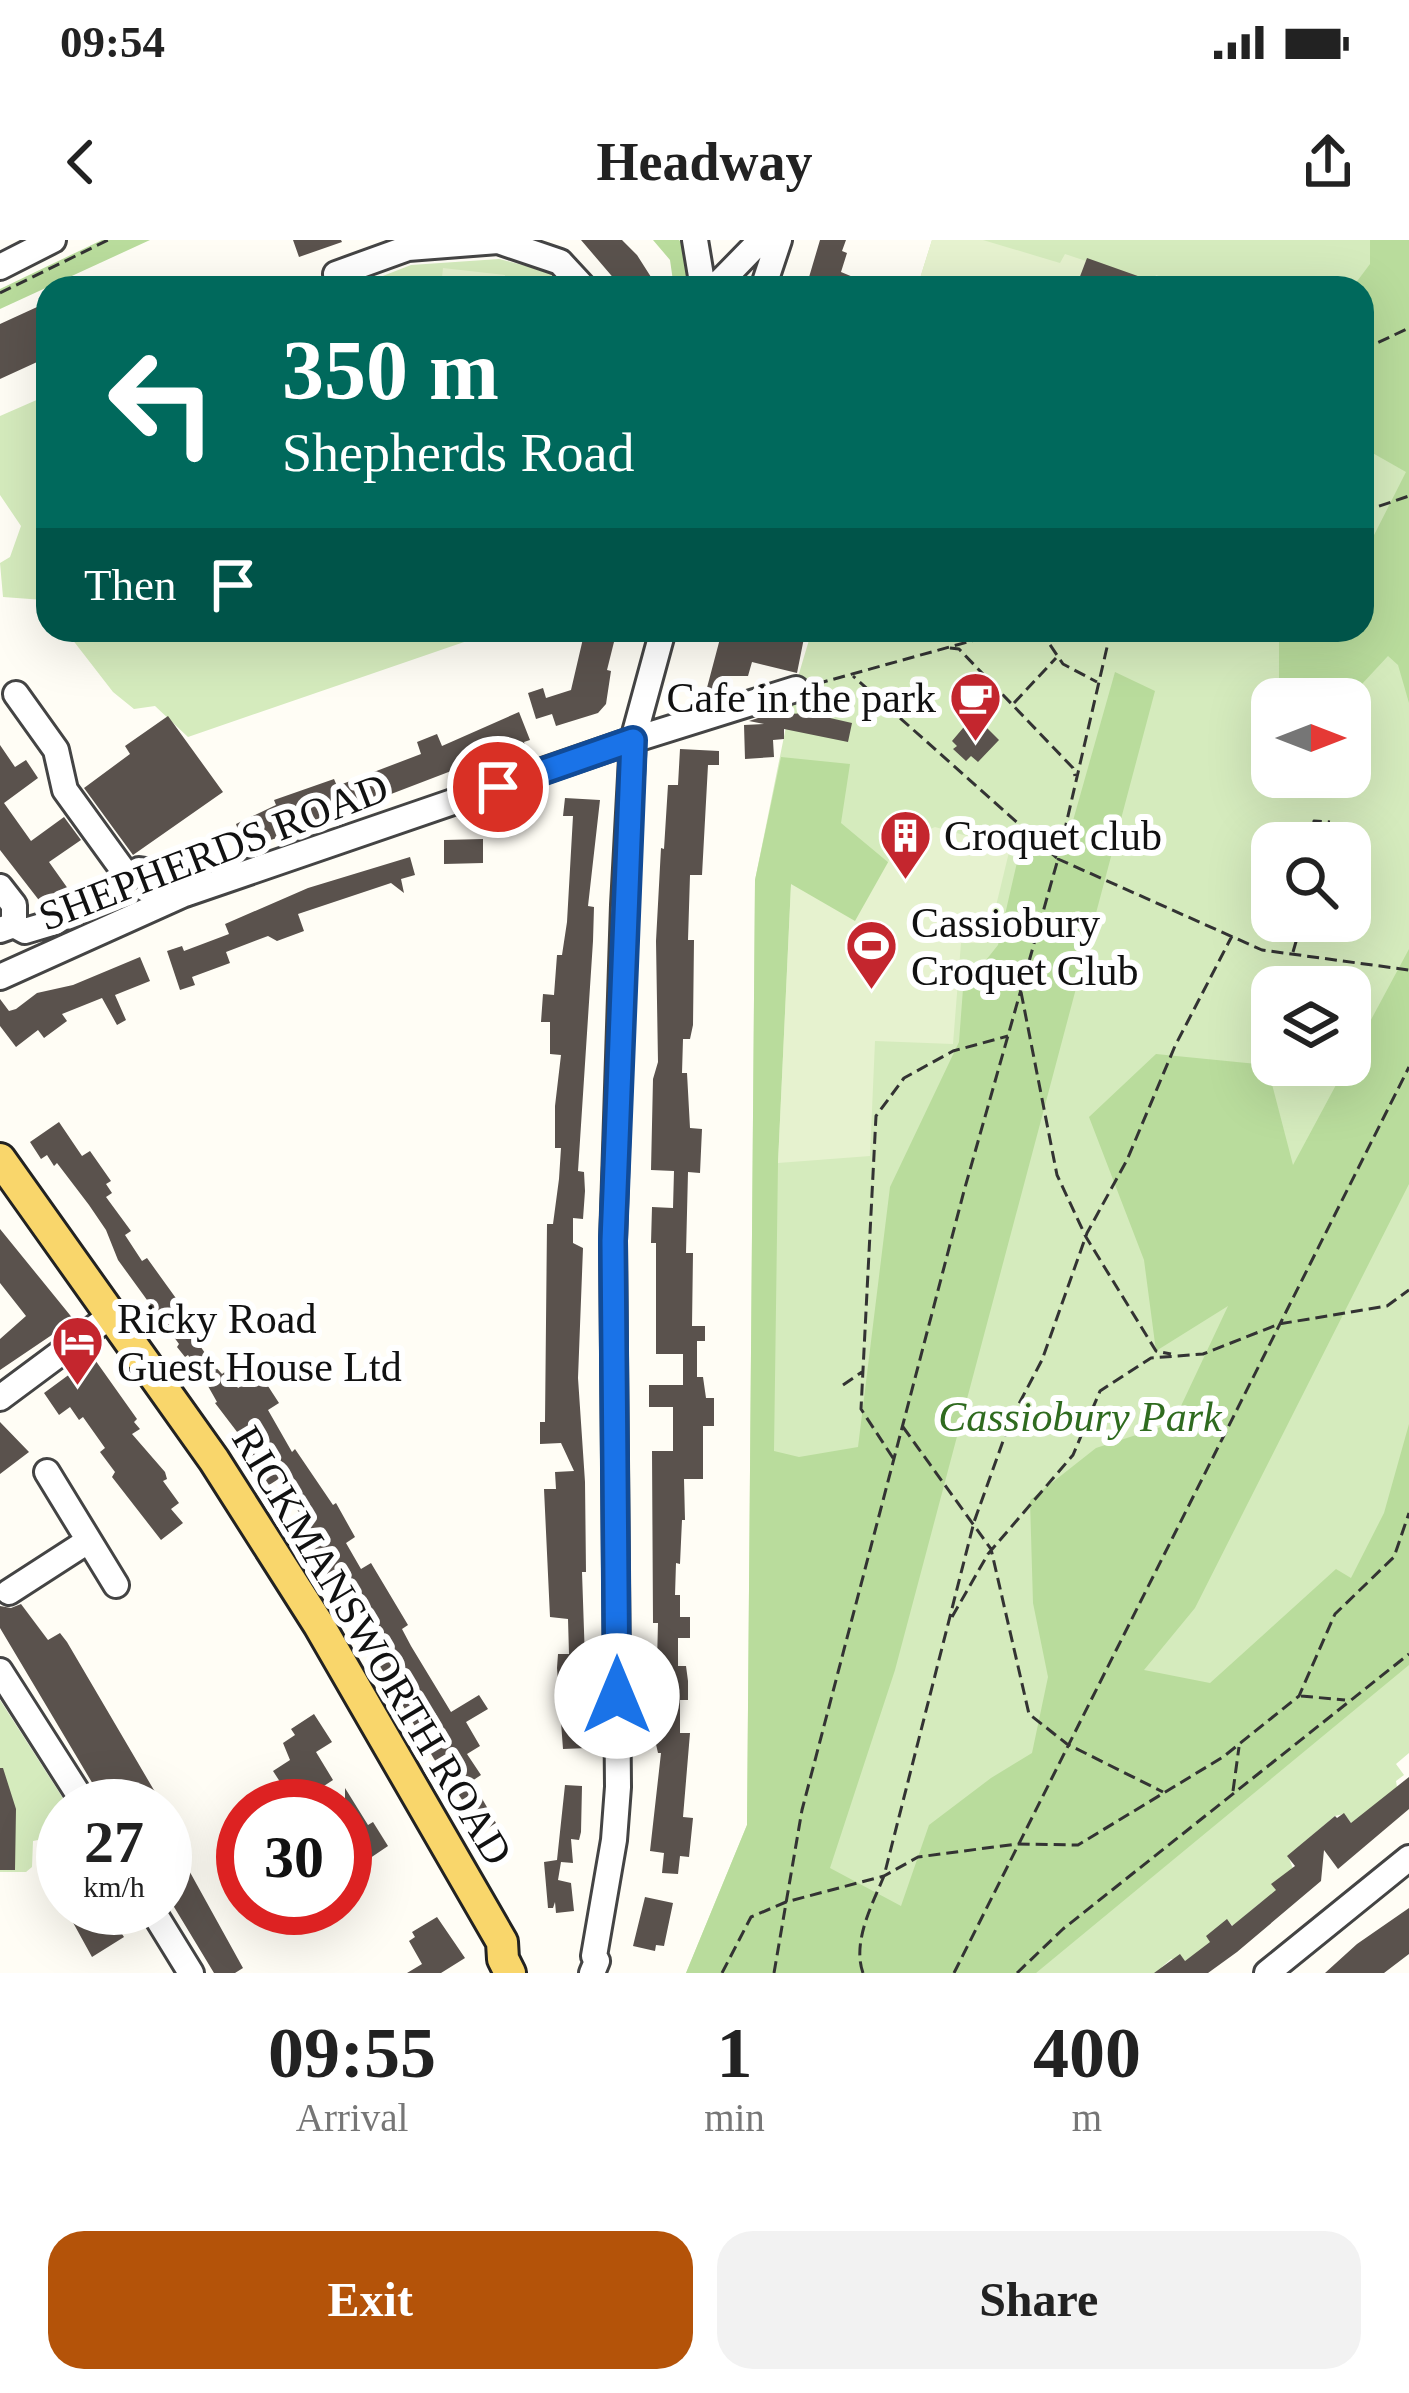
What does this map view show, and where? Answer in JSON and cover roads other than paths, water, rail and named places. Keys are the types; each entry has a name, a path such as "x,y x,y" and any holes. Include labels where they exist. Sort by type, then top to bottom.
{"main road":[{"name":"RICKMANSWORTH ROAD","path":"0,1159 214,1460 319,1625 502,1942 529,1973"},
{"name":"RICKMANSWORTH ROAD","path":"502,1942 510,1973"}],"street":[{"path":"695,240 701,276"},
{"path":"726,276 761,240"},
{"path":"767,276 779,240"},
{"path":"336,274 408,248 498,241 560,262 573,276"},
{"path":"0,267 47,242"},
{"path":"587,1968 614,1840 618,1787 613,1241 633,740 660,642"},
{"name":"SHEPHERDS ROAD","path":"0,977 182,895 796,689"},
{"path":"16,694 56,750 65,790 128,877"},
{"path":"0,886 14,905 7,927 25,931 55,922 139,870 173,875 182,895"},
{"path":"0,1398 112,1314"},
{"path":"47,1472 116,1585"},
{"path":"9,1592 88,1541"},
{"path":"0,1671 69,1779"},
{"path":"1267,1973 1409,1858"},
{"path":"168,1935 191,1973"}],"place":[{"name":"Cafe in the park","path":"975,743"},
{"name":"Croquet club","path":"905,881"},
{"name":"Cassiobury Croquet Club","path":"872,992"},
{"name":"Ricky Road Guest House Ltd","path":"78,1388"}],"park label":[{"name":"Cassiobury Park","path":"1080,1416"}]}
